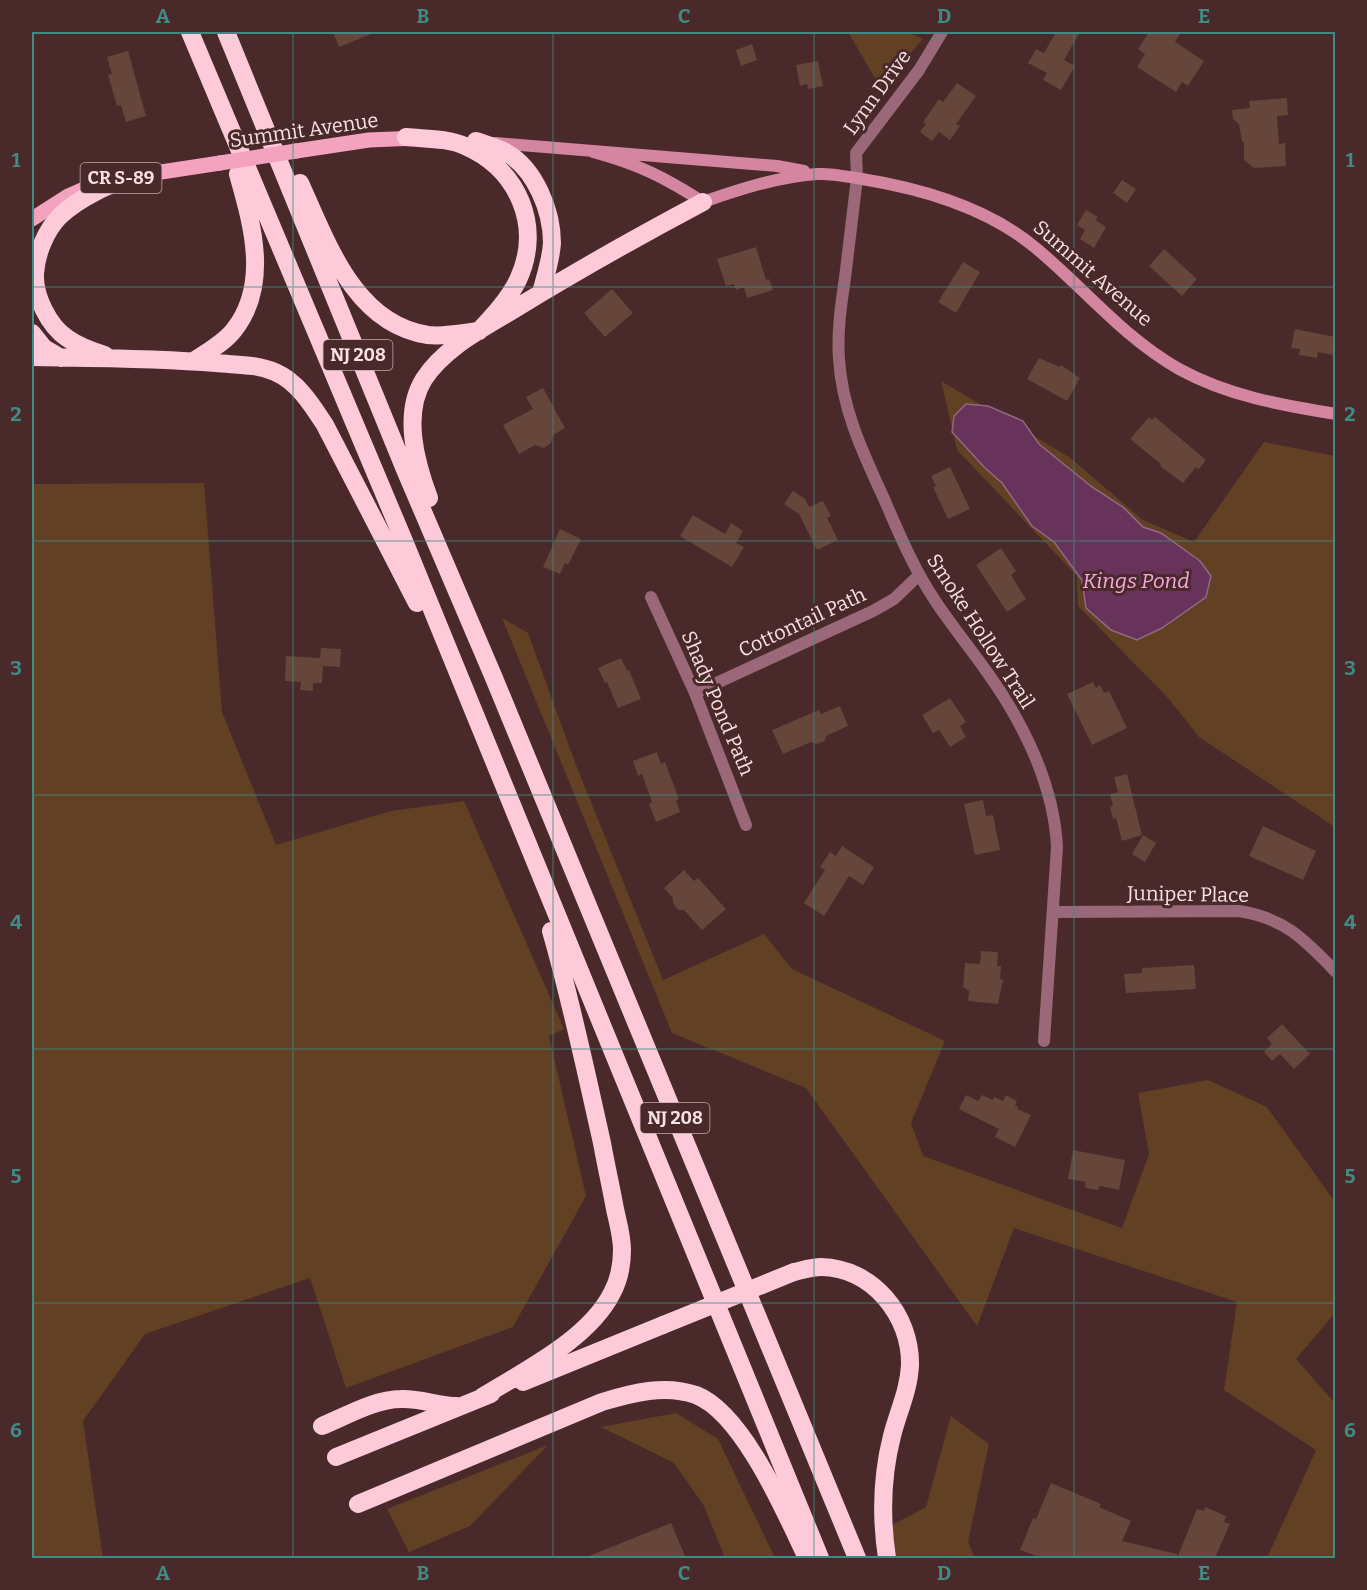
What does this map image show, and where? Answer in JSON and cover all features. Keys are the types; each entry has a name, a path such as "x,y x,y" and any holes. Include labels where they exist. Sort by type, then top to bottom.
{"highway":[{"name":"NJ 208","path":"190,32 404,541 820,1558"},
{"name":"NJ 208","path":"227,32 406,472 494,678 857,1558"},
{"path":"227,32 328,243 351,284 364,300 379,315 402,329 430,335 479,331 506,301 522,270 528,248 523,203 510,181 491,159 463,145 406,137"},
{"path":"194,361 221,343 234,330 252,291 255,270 255,243 250,216 219,105"},
{"path":"476,141 509,154 526,169 540,193 548,213 552,241 541,293"},
{"path":"121,359 93,351 67,338 50,320 39,298 35,275 39,252 59,217 86,198 132,176"},
{"path":"494,678 422,478 413,426 414,406 423,381 437,363 456,346 479,331 541,293 703,202"},
{"path":"32,333 44,348 61,358"},
{"path":"32,357 194,361 253,366 275,372 295,386 325,424 481,730"},
{"path":"482,1397 555,1351 591,1321 611,1295 622,1262 620,1230 579,1038 527,845"},
{"path":"336,1457 794,1272 820,1267 850,1274 865,1281 890,1302 906,1333 910,1367 908,1385 892,1434 886,1472 884,1519 887,1558"},
{"path":"358,1504 602,1402 642,1391 680,1391 711,1403 733,1425 760,1466 807,1558"},
{"path":"322,1426 377,1404 401,1398 436,1405 462,1405"}],"main road":[{"name":"Summit Avenue","path":"32,219 96,184 132,176 369,140 406,137 476,141"}],"street":[{"name":"Lynn Drive","path":"857,178 856,153 919,70 942,32"},
{"name":"Summit Avenue","path":"476,141 777,166 916,189 972,209 1006,226 1036,248 1120,327 1150,350 1191,374 1212,385 1250,398 1335,414"},
{"name":"Summit Avenue","path":"593,152 624,160 653,172 703,202 743,188 789,177 820,174"},
{"name":"Smoke Hollow Trail","path":"857,178 838,327 843,392 863,451 919,575 1009,707 1043,778 1051,801 1056,825 1057,847 1044,1041"},
{"name":"Cottontail Path","path":"695,693 873,611 894,599 919,575"},
{"name":"Shady Pond Path","path":"651,597 695,693 746,825"},
{"name":"Juniper Place","path":"1054,912 1239,911 1256,914 1291,929 1307,942 1335,972"}],"shaded area":[{"path":"848,32 907,32 923,39 880,87"},
{"path":"941,381 1069,457 1143,520 1194,542 1264,442 1335,456 1335,827 1199,737 1169,699 1078,606 1077,576 957,450"},
{"path":"204,483 222,712 276,845 391,811 464,801 564,1029 549,1036 586,1196 513,1327 346,1388 310,1278 145,1334 83,1421 103,1558 32,1558 32,484"},
{"path":"502,618 528,633 576,765 663,980 764,934 792,969 945,1041 911,1123 923,1156 1122,1228 1149,1154 1138,1093 1208,1080 1267,1107 1335,1202 1335,1313 1296,1359 1335,1403 1335,1558 1267,1558 1316,1450 1224,1390 1237,1302 1014,1228 977,1326 806,1088 672,1033"},
{"path":"676,1413 718,1439 775,1558 725,1558 704,1506 674,1463 601,1427"},
{"path":"951,1416 989,1444 968,1542 975,1558 888,1558 877,1533 926,1507"},
{"path":"548,1445 470,1526 409,1552 387,1509"}],"water":[{"name":"Kings Pond","path":"966,404 988,406 1023,421 1039,444 1092,487 1123,507 1143,527 1161,533 1200,561 1211,576 1206,597 1162,628 1137,640 1111,630 1086,608 1082,580 1054,542 1032,526 1002,483 952,432 954,416"}],"building":[{"path":"333,32 376,32 339,47"},
{"path":"1056,32 1080,32 1064,60 1075,66 1061,90 1043,80 1047,73 1028,63 1036,49 1044,53"},
{"path":"1149,32 1181,32 1175,42 1204,61 1188,86 1182,82 1176,92 1137,67 1145,54 1138,49"},
{"path":"752,44 757,60 741,66 736,50"},
{"path":"128,51 146,116 126,122 121,105 117,106 108,75 112,74 107,57"},
{"path":"818,61 823,86 808,89 807,84 800,86 796,65"},
{"path":"957,83 976,96 956,124 960,126 950,140 939,132 932,141 920,132 926,124 923,122 939,99 943,102"},
{"path":"1287,98 1288,115 1277,116 1279,144 1285,143 1286,166 1254,168 1244,160 1244,142 1242,142 1239,124 1233,119 1232,110 1250,108 1249,101"},
{"path":"1122,180 1136,189 1127,203 1113,193"},
{"path":"1086,210 1098,217 1095,220 1106,227 1094,248 1080,239 1085,230 1077,225"},
{"path":"756,247 766,280 769,279 773,290 747,298 744,287 736,290 734,284 726,286 717,259"},
{"path":"1164,249 1197,279 1182,296 1149,266"},
{"path":"963,262 980,272 956,313 938,302"},
{"path":"612,289 633,313 605,337 584,313"},
{"path":"1295,329 1335,337 1333,355 1318,352 1317,358 1299,355 1300,349 1291,348"},
{"path":"1039,358 1060,367 1061,365 1080,378 1067,401 1027,379"},
{"path":"543,388 565,428 553,435 551,443 544,448 535,445 519,454 503,425 533,409 526,397"},
{"path":"1149,417 1152,420 1155,417 1206,460 1198,470 1196,467 1183,483 1130,439"},
{"path":"950,467 970,509 948,519 933,487 936,486 931,476"},
{"path":"793,491 805,499 809,507 823,501 831,516 827,518 838,540 817,550 799,514 784,504"},
{"path":"693,515 725,534 731,523 743,531 736,543 744,547 732,567 680,536"},
{"path":"560,529 581,539 568,565 565,563 560,574 543,567"},
{"path":"1001,548 1016,571 1011,575 1026,599 1007,612 976,565"},
{"path":"321,648 341,649 340,667 323,666 322,683 313,683 313,691 300,690 301,682 285,681 286,656 320,658"},
{"path":"621,658 627,671 629,670 641,699 618,708 598,668"},
{"path":"1093,682 1096,688 1100,685 1104,693 1109,691 1127,728 1092,745 1067,694"},
{"path":"950,698 966,722 960,726 966,737 950,747 939,730 933,733 922,715"},
{"path":"840,706 848,726 826,736 825,741 816,744 811,742 783,754 772,730 819,710 821,714"},
{"path":"657,752 661,764 665,762 679,799 676,800 680,812 656,822 642,774 638,776 633,761"},
{"path":"1127,774 1142,835 1122,841 1116,818 1113,819 1110,794 1118,792 1114,777"},
{"path":"983,800 986,816 993,815 1000,850 975,855 964,804"},
{"path":"1263,826 1316,851 1303,880 1249,856"},
{"path":"1143,835 1156,843 1145,862 1132,854"},
{"path":"842,846 874,867 863,885 849,876 824,916 804,903 825,870 820,867 830,852 836,856"},
{"path":"684,870 694,881 698,878 726,909 702,930 684,910 678,910 673,903 673,898 664,888"},
{"path":"981,951 998,952 997,966 1001,966 1000,979 1003,980 998,1004 968,1001 969,991 963,987 965,963 980,964"},
{"path":"1194,965 1196,989 1126,993 1124,974 1142,973 1142,968"},
{"path":"1282,1024 1310,1054 1294,1069 1280,1054 1272,1061 1264,1052 1272,1044 1267,1038"},
{"path":"966,1095 978,1101 982,1095 1003,1101 1006,1095 1017,1101 1015,1105 1017,1109 1031,1115 1015,1147 995,1137 999,1129 959,1109"},
{"path":"1073,1150 1125,1160 1119,1190 1100,1186 1098,1190 1085,1188 1086,1182 1068,1179"},
{"path":"1051,1483 1101,1504 1099,1507 1131,1521 1122,1541 1177,1554 1177,1558 1042,1558 1020,1550"},
{"path":"1205,1507 1226,1516 1224,1522 1230,1524 1215,1558 1177,1558 1197,1509 1204,1511"},
{"path":"671,1523 686,1558 584,1558"}]}
